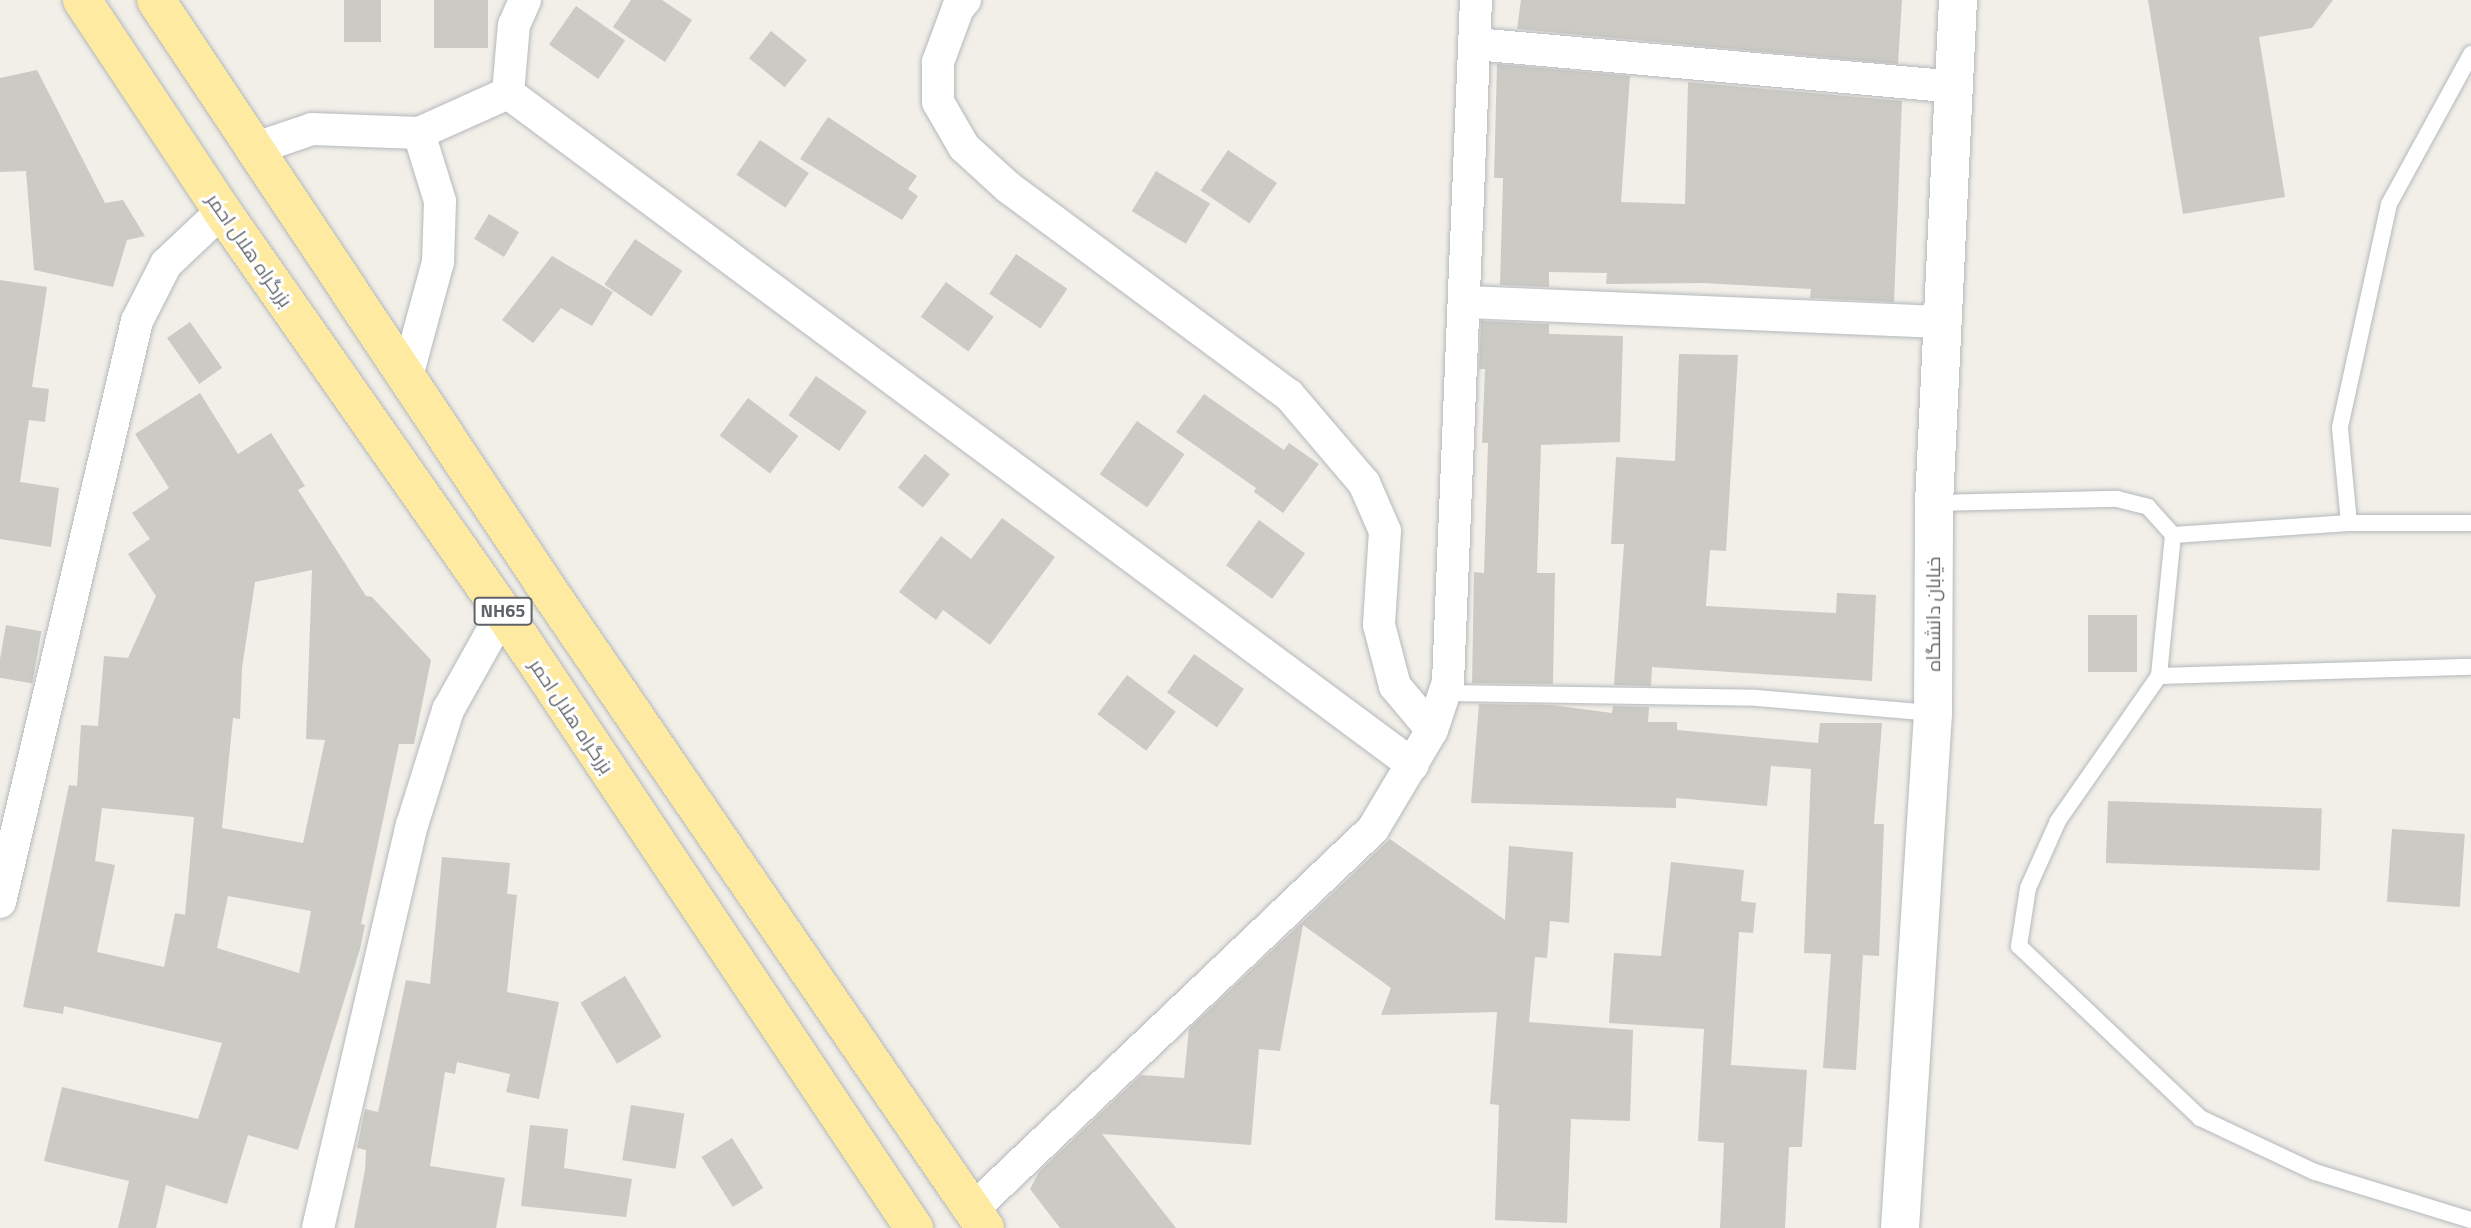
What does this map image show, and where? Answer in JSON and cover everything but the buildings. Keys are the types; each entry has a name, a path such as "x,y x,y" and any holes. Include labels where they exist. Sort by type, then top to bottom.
{"highway":[{"name":"بزرگراه هلال احمر","path":"82,0 222,211 503,612 914,1228"},
{"name":"NH65","path":"156,0 407,376 978,1219"}],"street":[{"path":"508,93 514,25 525,0"},
{"path":"965,0 958,8 937,62 937,102 964,147 1009,188 1289,395 1364,483 1385,531 1378,625 1388,662 1395,686 1432,730"},
{"path":"978,1219 1373,829 1413,765 1447,694 1476,0"},
{"name":"خیابان دانشگاه","path":"1900,1228 1933,713 1934,503 1958,0"},
{"path":"1475,44 1954,87"},
{"path":"256,148 312,130 419,133 508,93"},
{"path":"508,93 1413,765"},
{"path":"407,376 438,262 440,201 419,133"},
{"path":"0,902 137,321 166,264 222,211"},
{"path":"1465,302 1942,323"},
{"path":"318,1228 412,825 448,710 503,612"}],"lane":[{"path":"2349,523 2340,427 2389,204 2471,54"},
{"path":"1934,503 2117,499 2148,507 2173,536 2159,676 2120,725 2058,821 2028,888 2019,946 2200,1118 2315,1172 2471,1220"},
{"path":"2173,536 2349,523 2471,523"},
{"path":"2159,676 2471,667"},
{"path":"1447,694 1757,698 1933,713"}]}
